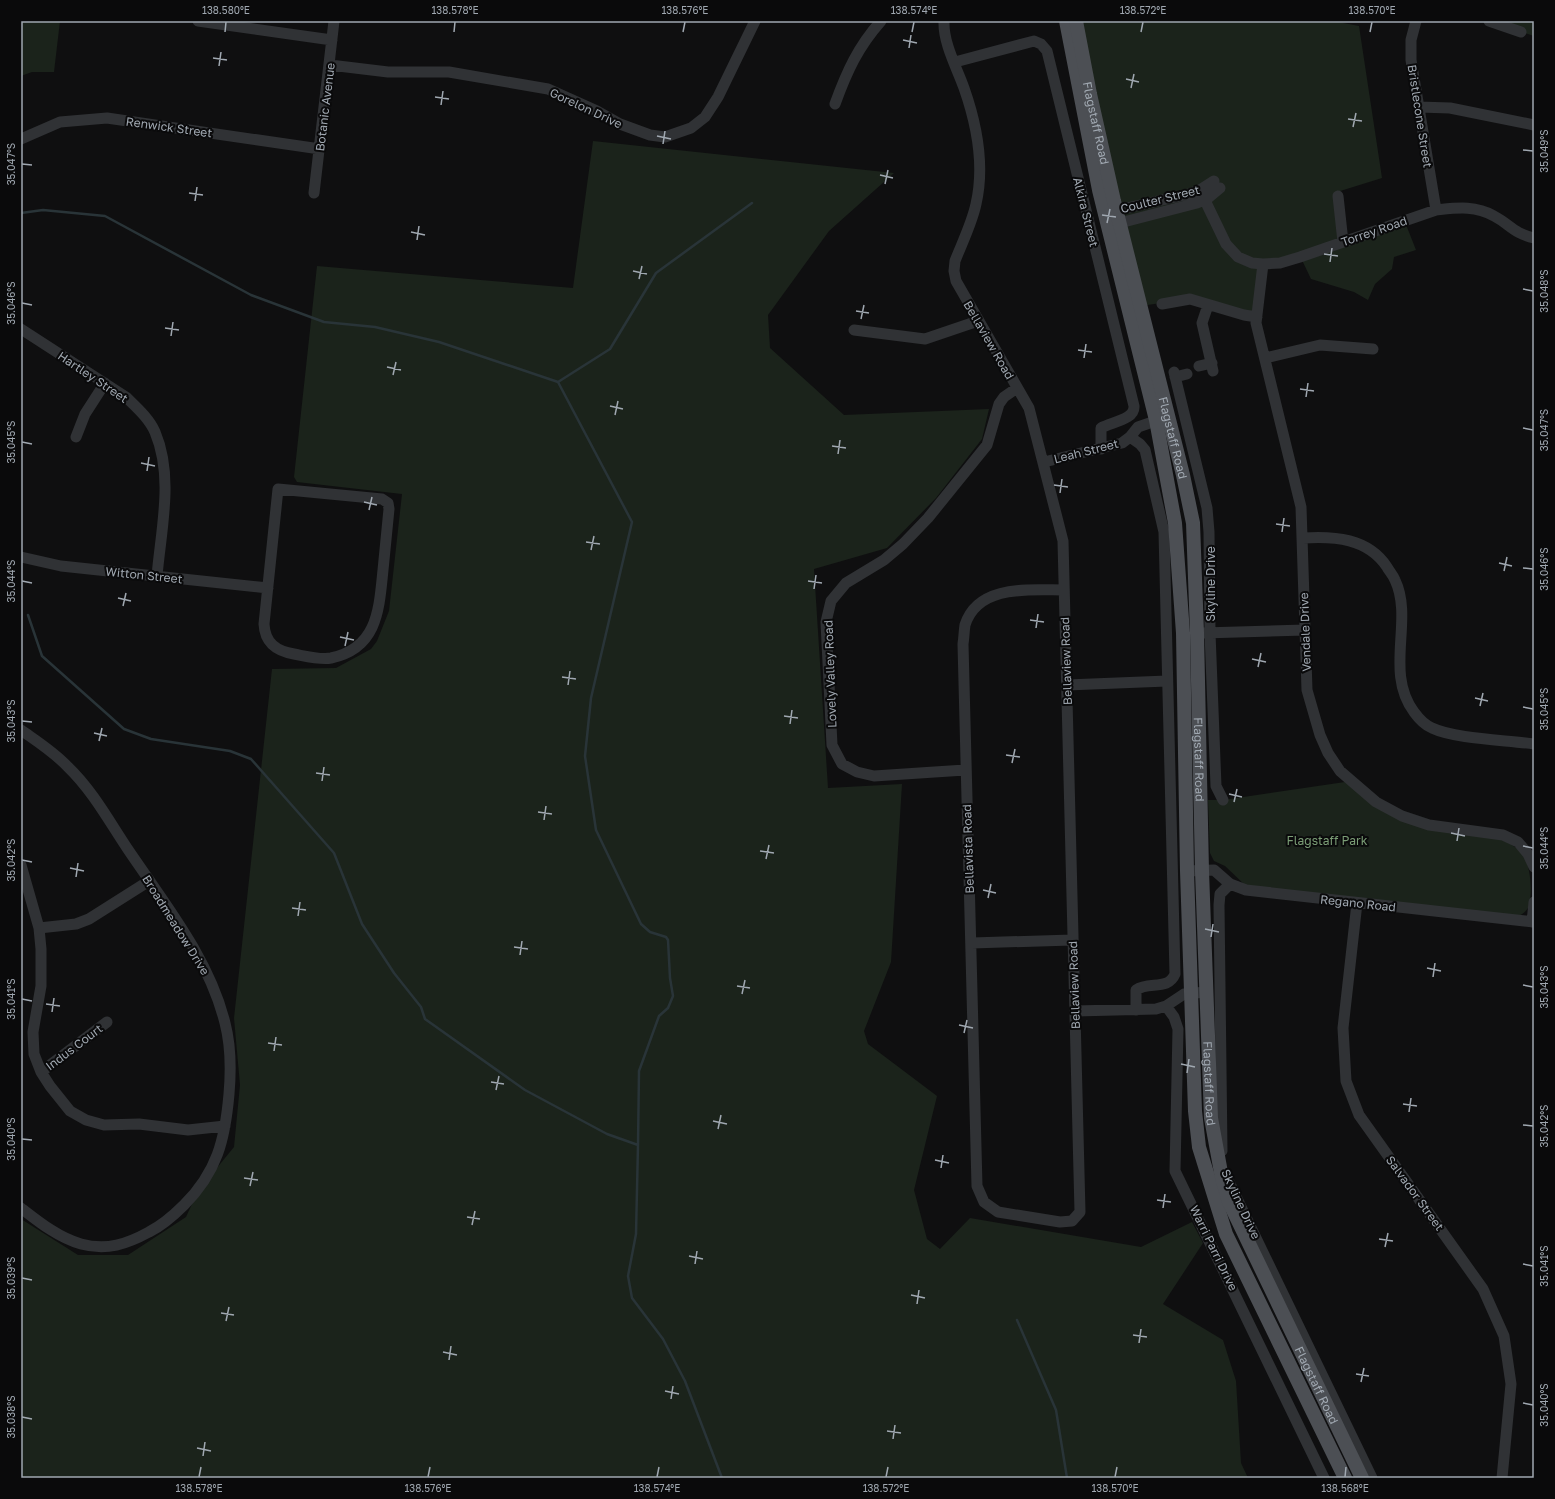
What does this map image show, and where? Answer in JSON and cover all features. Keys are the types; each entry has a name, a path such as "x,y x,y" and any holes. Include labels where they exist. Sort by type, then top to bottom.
{"main road":[{"name":"Flagstaff Road","path":"1066,21 1083,112 1112,218 1162,419 1175,523 1183,632 1187,871 1195,1111 1199,1147 1226,1234 1345,1478"},
{"name":"Flagstaff Road","path":"1076,21 1112,218"},
{"name":"Flagstaff Road","path":"1162,419 1183,474 1193,523 1204,633 1202,871 1211,1118 1216,1151 1229,1202 1362,1478"}],"street":[{"path":"198,21 218,22 332,40"},
{"name":"Botanic Avenue","path":"314,193 334,21"},
{"name":"Gorelon Drive","path":"330,65 388,72 449,72 548,89 597,111 620,124 650,135 665,137 691,128 705,117 718,97 755,21"},
{"path":"835,104 853,57 865,39 881,21"},
{"name":"Bellaview Road","path":"944,21 948,41 972,112 980,158 980,179 976,205 955,261 954,271 956,282 1029,408 1063,541 1080,1212 1072,1221 1060,1222 998,1212 984,1202 978,1186"},
{"name":"Bristlecone Street","path":"1416,21 1411,40 1411,60 1436,210"},
{"path":"1489,21 1521,32"},
{"name":"Alkira Street","path":"955,62 1034,41 1041,44 1046,52 1134,406 1134,411 1131,416 1100,428 1101,449"},
{"path":"1419,107 1450,108 1534,125"},
{"name":"Renwick Street","path":"21,138 60,122 107,118 320,149"},
{"name":"Coulter Street","path":"1112,218 1202,195 1217,184"},
{"name":"Torrey Road","path":"1202,195 1226,244 1238,256 1252,263 1280,263 1436,210 1459,207 1477,209 1494,216 1520,234 1534,238"},
{"path":"1338,196 1343,242"},
{"name":"Vendale Drive","path":"1263,264 1256,323 1300,507 1303,538 1307,690 1312,714 1328,753 1340,771 1376,802 1402,816 1429,825 1504,835 1518,842 1528,854 1534,867"},
{"path":"1162,304 1190,299 1244,315 1257,317"},
{"path":"1199,366 1212,367 1202,323 1208,305"},
{"path":"854,330 925,339 978,321"},
{"name":"Hartley Street","path":"21,329 126,397 140,410 154,430 161,454 166,486 157,576"},
{"path":"1265,358 1320,345 1373,349"},
{"name":"Skyline Drive","path":"1187,374 1174,374 1207,508 1209,532 1204,633 1216,786 1223,800"},
{"path":"76,437 85,414 105,383"},
{"name":"Lovely Valley Road","path":"966,770 874,776 856,772 842,764 832,745 826,622 831,601 846,583 884,560 903,544 928,518 987,445 999,404 1004,397 1017,388"},
{"name":"Leah Street","path":"1044,462 1122,443 1130,437 1138,427 1162,419"},
{"path":"1130,437 1140,444 1145,450 1164,532 1175,974 1173,980 1167,984 1141,986 1136,990 1136,1010"},
{"path":"278,489 382,499 388,503 389,509 379,609 366,638 355,648 329,658 282,652 274,648 264,632 268,588 278,489"},
{"path":"1303,538 1324,537 1348,540 1370,549 1383,561 1395,580 1401,601 1400,674 1403,692 1420,720 1432,728 1452,734 1534,744"},
{"name":"Witton Street","path":"21,557 61,566 268,588"},
{"name":"Bellavista Road","path":"978,1186 963,644 966,625 975,607 993,596 1015,590 1064,590"},
{"path":"1183,632 1204,633 1305,630"},
{"path":"1067,685 1167,681"},
{"name":"Broadmeadow Drive","path":"21,730 53,752 85,786 186,936 211,980 226,1024 231,1073 225,1126 220,1150 211,1171 198,1191 165,1223 130,1243 103,1248 66,1239 21,1208"},
{"path":"21,865 39,928 41,986 33,1032 34,1054 41,1072 70,1111 86,1120 104,1124 138,1124 188,1130 225,1126"},
{"name":"Regano Road","path":"1187,871 1214,870 1230,884 1246,890 1533,922"},
{"path":"39,928 76,924 89,919 149,881"},
{"name":"Skyline Drive","path":"1230,884 1220,894 1219,905 1222,1162 1231,1188 1247,1217 1372,1478"},
{"path":"1533,922 1534,902"},
{"name":"Salvador Street","path":"1357,903 1343,1028 1346,1081 1352,1102 1359,1115 1483,1289 1504,1336 1511,1384 1502,1478"},
{"path":"972,943 1072,940"},
{"path":"1075,1011 1156,1009 1166,1006 1184,994 1206,992"},
{"name":"Warri Parri Drive","path":"1166,1006 1174,1017 1178,1029 1175,1171 1324,1478"},
{"name":"Indus Court","path":"41,1072 107,1022"}],"green space":[{"path":"21,21 60,21 54,72 32,72 21,76"},
{"path":"1076,21 1333,21 1359,26 1382,178 1337,192 1343,242 1263,264 1257,317 1190,299 1140,306"},
{"path":"1487,21 1534,21 1534,36"},
{"path":"593,141 894,173 829,231 768,315 770,348 844,415 989,409 982,439 936,498 887,548 814,569 828,788 902,784 891,962 864,1031 868,1044 937,1096 914,1190 927,1239 940,1249 970,1218 1141,1247 1192,1222 1203,1243 1163,1304 1223,1340 1236,1381 1241,1463 1248,1478 21,1478 21,1219 78,1255 128,1255 186,1217 198,1191 234,1147 240,1085 234,1018 272,669 336,668 371,649 377,641 389,611 402,494 297,482 294,477 317,266 573,288"},
{"path":"1405,222 1416,250 1394,257 1392,269 1375,284 1368,300 1354,292 1311,279 1301,258"},
{"name":"Flagstaff Park","path":"1345,782 1378,808 1500,839 1513,846 1524,857 1530,875 1530,903 1527,910 1523,914 1516,917 1246,886 1225,866 1214,861 1210,853 1208,800 1223,800"}],"waterway":[{"path":"558,382 610,349 656,273 752,203"},
{"path":"21,213 43,210 105,216 251,295 324,322 375,327 439,342 558,382 632,522 591,698 585,756 596,830 641,924 650,932 666,937 668,940 670,978 673,996 668,1008 659,1016 639,1071 638,1145"},
{"path":"28,615 42,656 124,729 151,739 230,751 251,759 334,853 362,924 394,973 421,1007 425,1019 525,1090 607,1134 638,1145 636,1234 628,1276 632,1298 663,1339 685,1381 722,1478"},
{"path":"1017,1320 1056,1410 1067,1478"}]}
